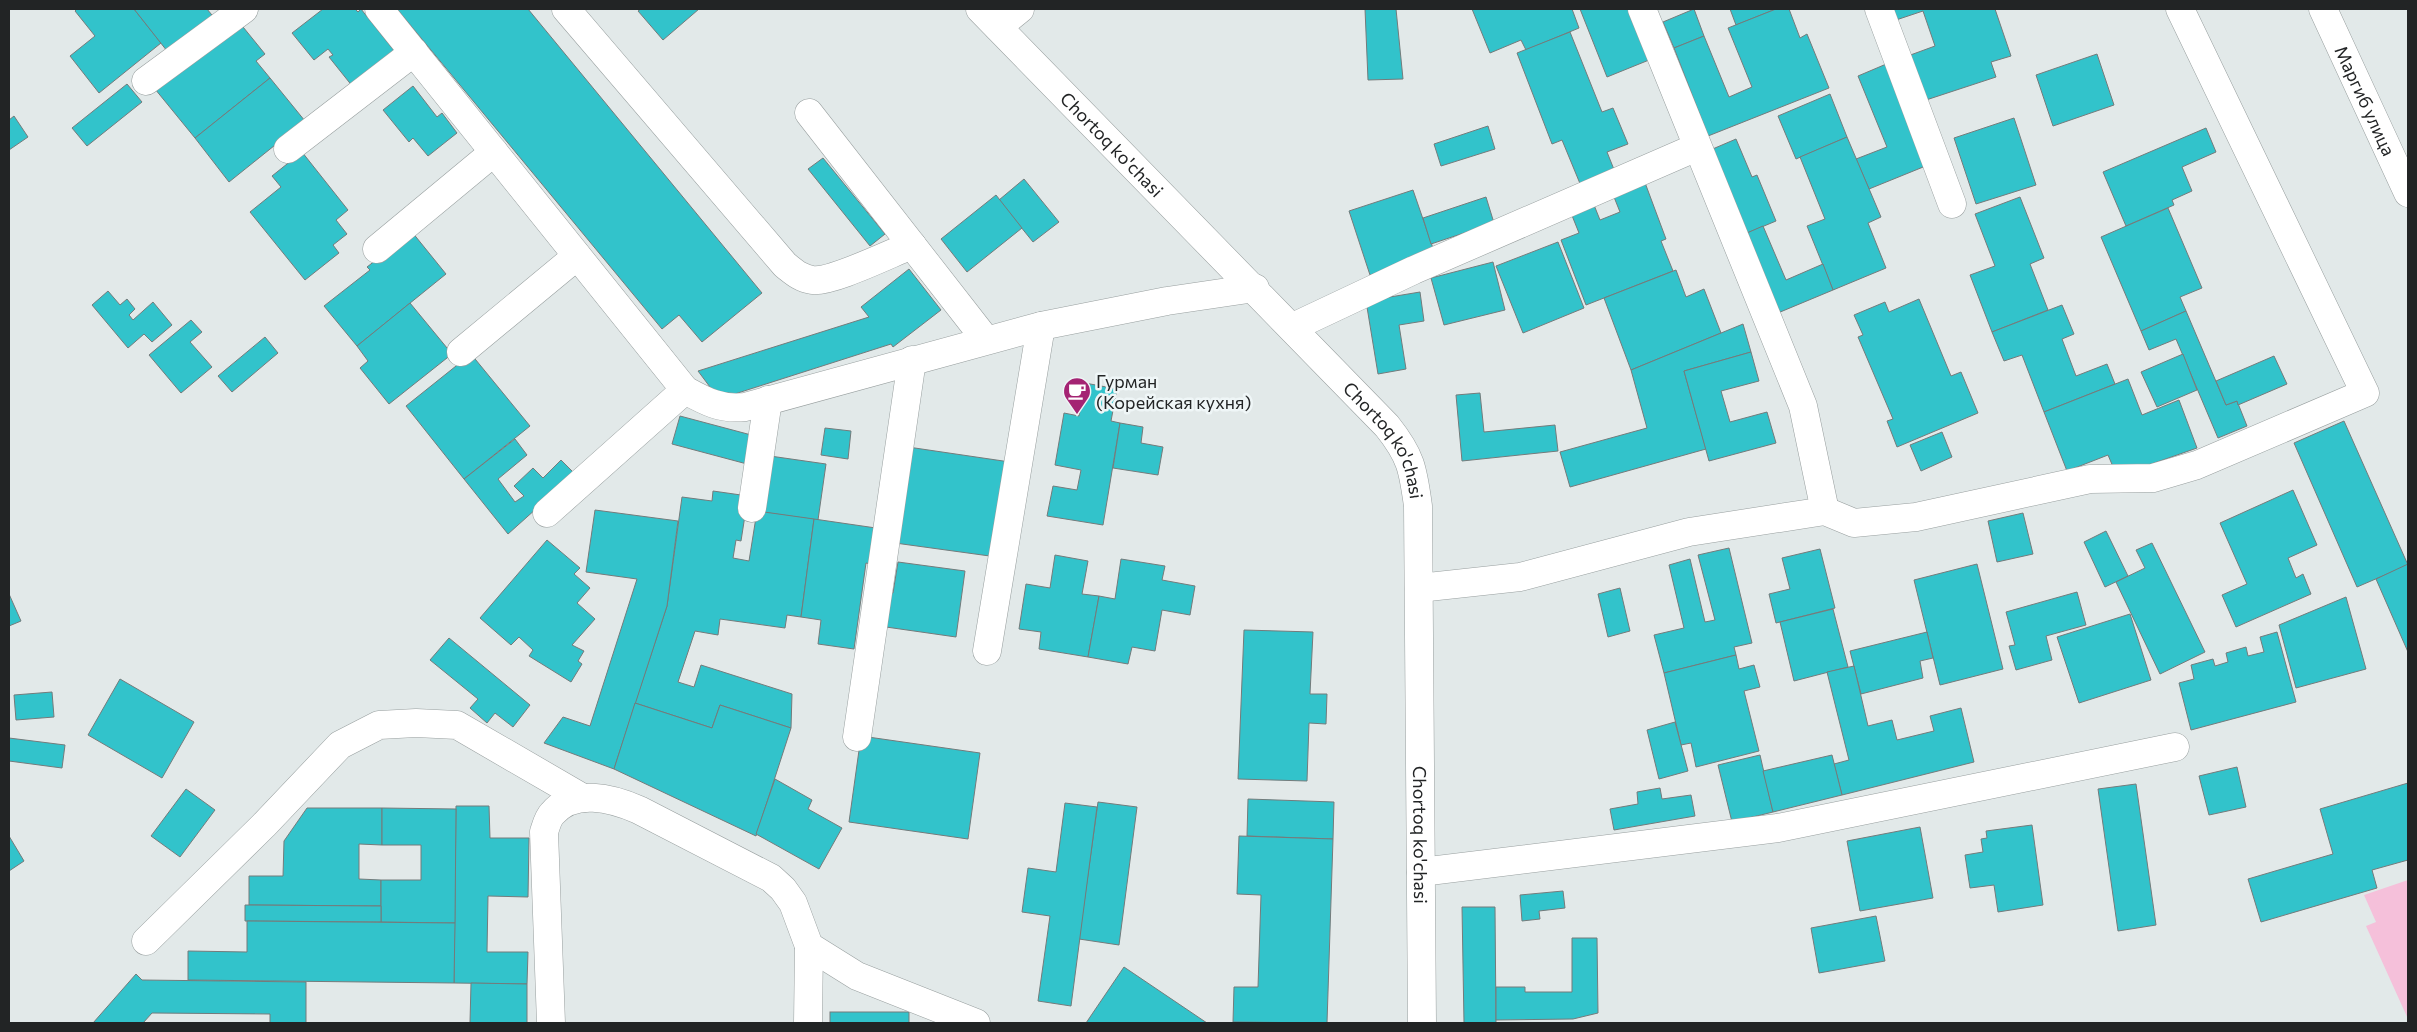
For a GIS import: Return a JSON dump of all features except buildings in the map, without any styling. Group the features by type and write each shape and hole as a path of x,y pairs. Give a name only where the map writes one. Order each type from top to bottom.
{"street":[{"path":"146,81 244,9"},
{"path":"379,9 685,390 719,407 732,409 768,400 1041,326 1167,301 1255,288"},
{"path":"566,9 778,258 799,277 814,280 833,276 912,245"},
{"path":"989,18 1020,9"},
{"path":"1642,9 1804,406 1825,511"},
{"path":"1879,9 1952,204"},
{"path":"1419,588 1520,577 1689,532 1825,511 1854,523 1916,517 2090,478 2153,478 2197,465 2365,393 2180,9"},
{"name":"Маргиб улица","path":"2323,9 2408,192"},
{"name":"Chortoq ko'chasi","path":"989,18 1294,327 1387,426 1403,446 1413,468 1418,506 1422,1023"},
{"path":"288,149 414,52"},
{"path":"809,113 986,340"},
{"path":"1294,327 1414,270 1697,147"},
{"path":"377,249 494,152"},
{"path":"461,352 577,256"},
{"path":"987,650 1041,326"},
{"path":"857,737 912,360"},
{"path":"547,514 685,390"},
{"path":"752,508 768,400"},
{"path":"146,941 264,825 340,745 378,725 416,723 457,726 583,798"},
{"path":"1421,872 1778,828 2174,747"},
{"path":"551,1023 544,832 550,815 564,803 583,798 601,798 621,802 771,878 783,889 793,903 810,946 808,1023"},
{"path":"810,946 858,976 976,1023"}],"shaded area":[{"path":"2408,880 2408,1019 2366,926 2376,922 2364,895"}],"place":[{"name":"Гурман (Корейская кухня)","path":"1077,415"}]}
